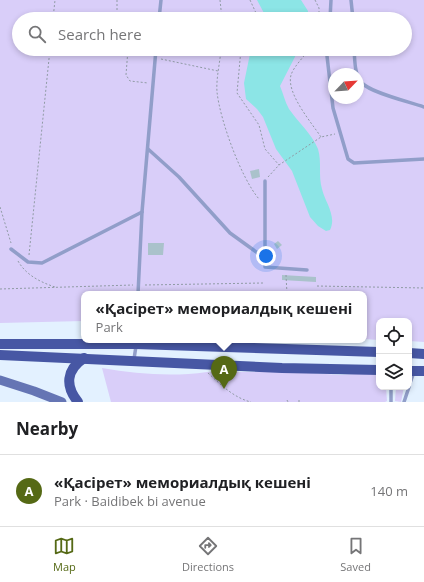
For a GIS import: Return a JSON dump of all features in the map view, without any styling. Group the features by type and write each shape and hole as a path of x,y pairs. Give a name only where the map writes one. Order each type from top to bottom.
{"main road":[{"path":"0,344 81,343"},
{"path":"184,343 376,352"},
{"path":"412,353 424,354"},
{"path":"0,355 282,368 376,370"},
{"path":"78,402 70,388 69,378 72,368 84,358"},
{"path":"2,380 62,402"}],"lane":[{"path":"160,12 161,0"},
{"path":"330,12 331,0"},
{"path":"351,0 352,12"},
{"path":"327,56 334,108 348,159 354,163 424,159"},
{"path":"355,56 356,68 362,82 372,89 424,107"},
{"path":"138,291 142,212 155,57"},
{"path":"148,149 179,177 230,233 266,259"},
{"path":"265,181 265,267 307,270"},
{"path":"12,249 28,262 42,263 142,212"},
{"path":"134,362 136,343"},
{"path":"391,390 391,402"},
{"path":"404,402 408,390"}],"path":[{"path":"54,12 55,0"},
{"path":"117,0 117,12"},
{"path":"220,0 221,12"},
{"path":"250,0 256,12"},
{"path":"315,0 318,12"},
{"path":"28,262 49,56"},
{"path":"127,56 126,75 130,81 152,83"},
{"path":"220,56 217,90 221,116 241,170 254,194 266,207"},
{"path":"240,56 237,94 259,124 265,149 279,164"},
{"path":"304,56 291,75 290,85 297,101 320,138"},
{"path":"155,57 219,71"},
{"path":"265,181 279,164 320,138 340,133"},
{"path":"0,207 10,237 12,249 19,263 29,274 41,282 57,287"},
{"path":"286,268 286,291"},
{"path":"0,289 139,285 263,284"},
{"path":"317,286 424,288"},
{"path":"207,372 224,388 246,401 251,402"}],"shaded area":[{"path":"0,0 424,0 424,342 412,341 412,318 376,318 376,340 367,339 367,291 81,291 81,321 0,323"},
{"path":"257,0 301,0 308,11 308,12 263,12"},
{"path":"250,56 295,56 280,86 289,109 309,133 318,149 320,159 320,179 323,194 330,209 332,220 330,230 326,231 318,226 310,217 292,171 276,149 263,117 246,99 244,83"},
{"path":"102,368 128,372 168,375 207,372 298,372 340,375 369,373 376,375 376,390 386,390 387,401 385,402 111,402"},
{"path":"396,390 403,390 401,402 395,401"}],"building":[{"path":"259,169 260,177 252,179 250,171"},
{"path":"278,241 282,245 277,249 274,244"},
{"path":"148,243 164,243 163,255 148,255"},
{"path":"282,275 316,277 316,282 282,280"}],"place":[{"name":"«Қасірет» мемориалдық кешені","path":"224,389"}]}
